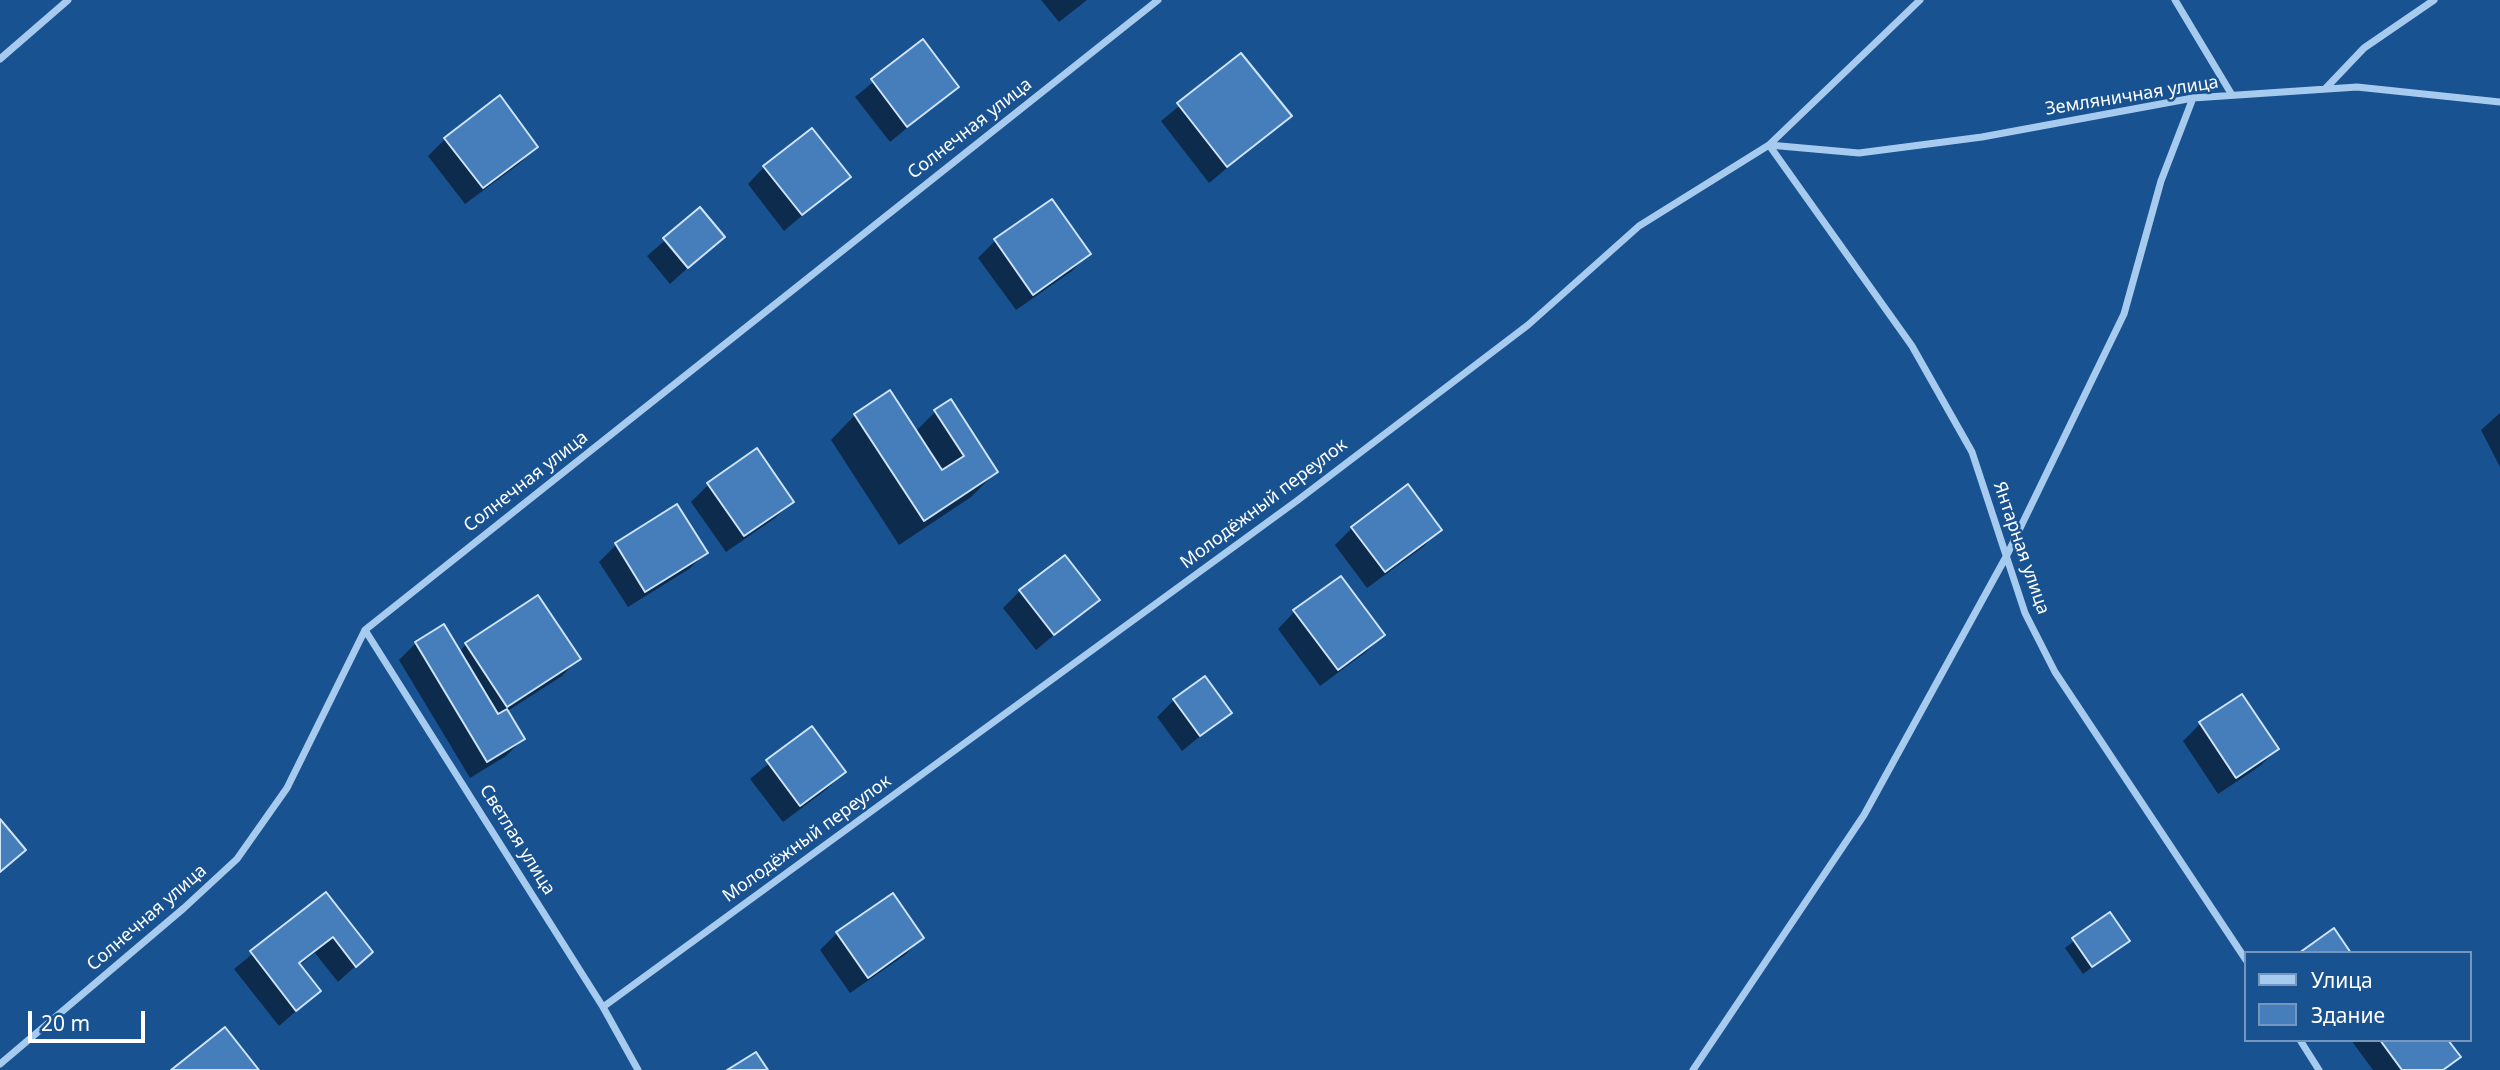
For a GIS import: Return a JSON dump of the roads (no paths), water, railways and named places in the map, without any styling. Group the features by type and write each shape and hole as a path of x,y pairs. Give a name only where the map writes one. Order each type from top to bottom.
{"street":[{"path":"0,59 68,0"},
{"name":"Солнечная улица","path":"0,1064 184,908 237,859 286,788 365,630 1158,0"},
{"name":"Молодёжный переулок","path":"603,1007 1298,500 1528,325 1639,226 1769,145 1920,0"},
{"path":"2175,0 2232,95"},
{"path":"2325,90 2364,48 2434,0"},
{"name":"Земляничная улица","path":"1769,145 1859,153 1982,137 2193,98 2357,87 2500,102"},
{"path":"1693,1070 1864,815 2007,555 2124,314 2161,181 2193,98"},
{"name":"Янтарная улица","path":"1769,145 1918,358 1972,452 2025,613 2055,672 2244,957"},
{"name":"Светлая улица","path":"365,630 603,1007 638,1070"},
{"path":"2301,1042 2319,1070"}]}
